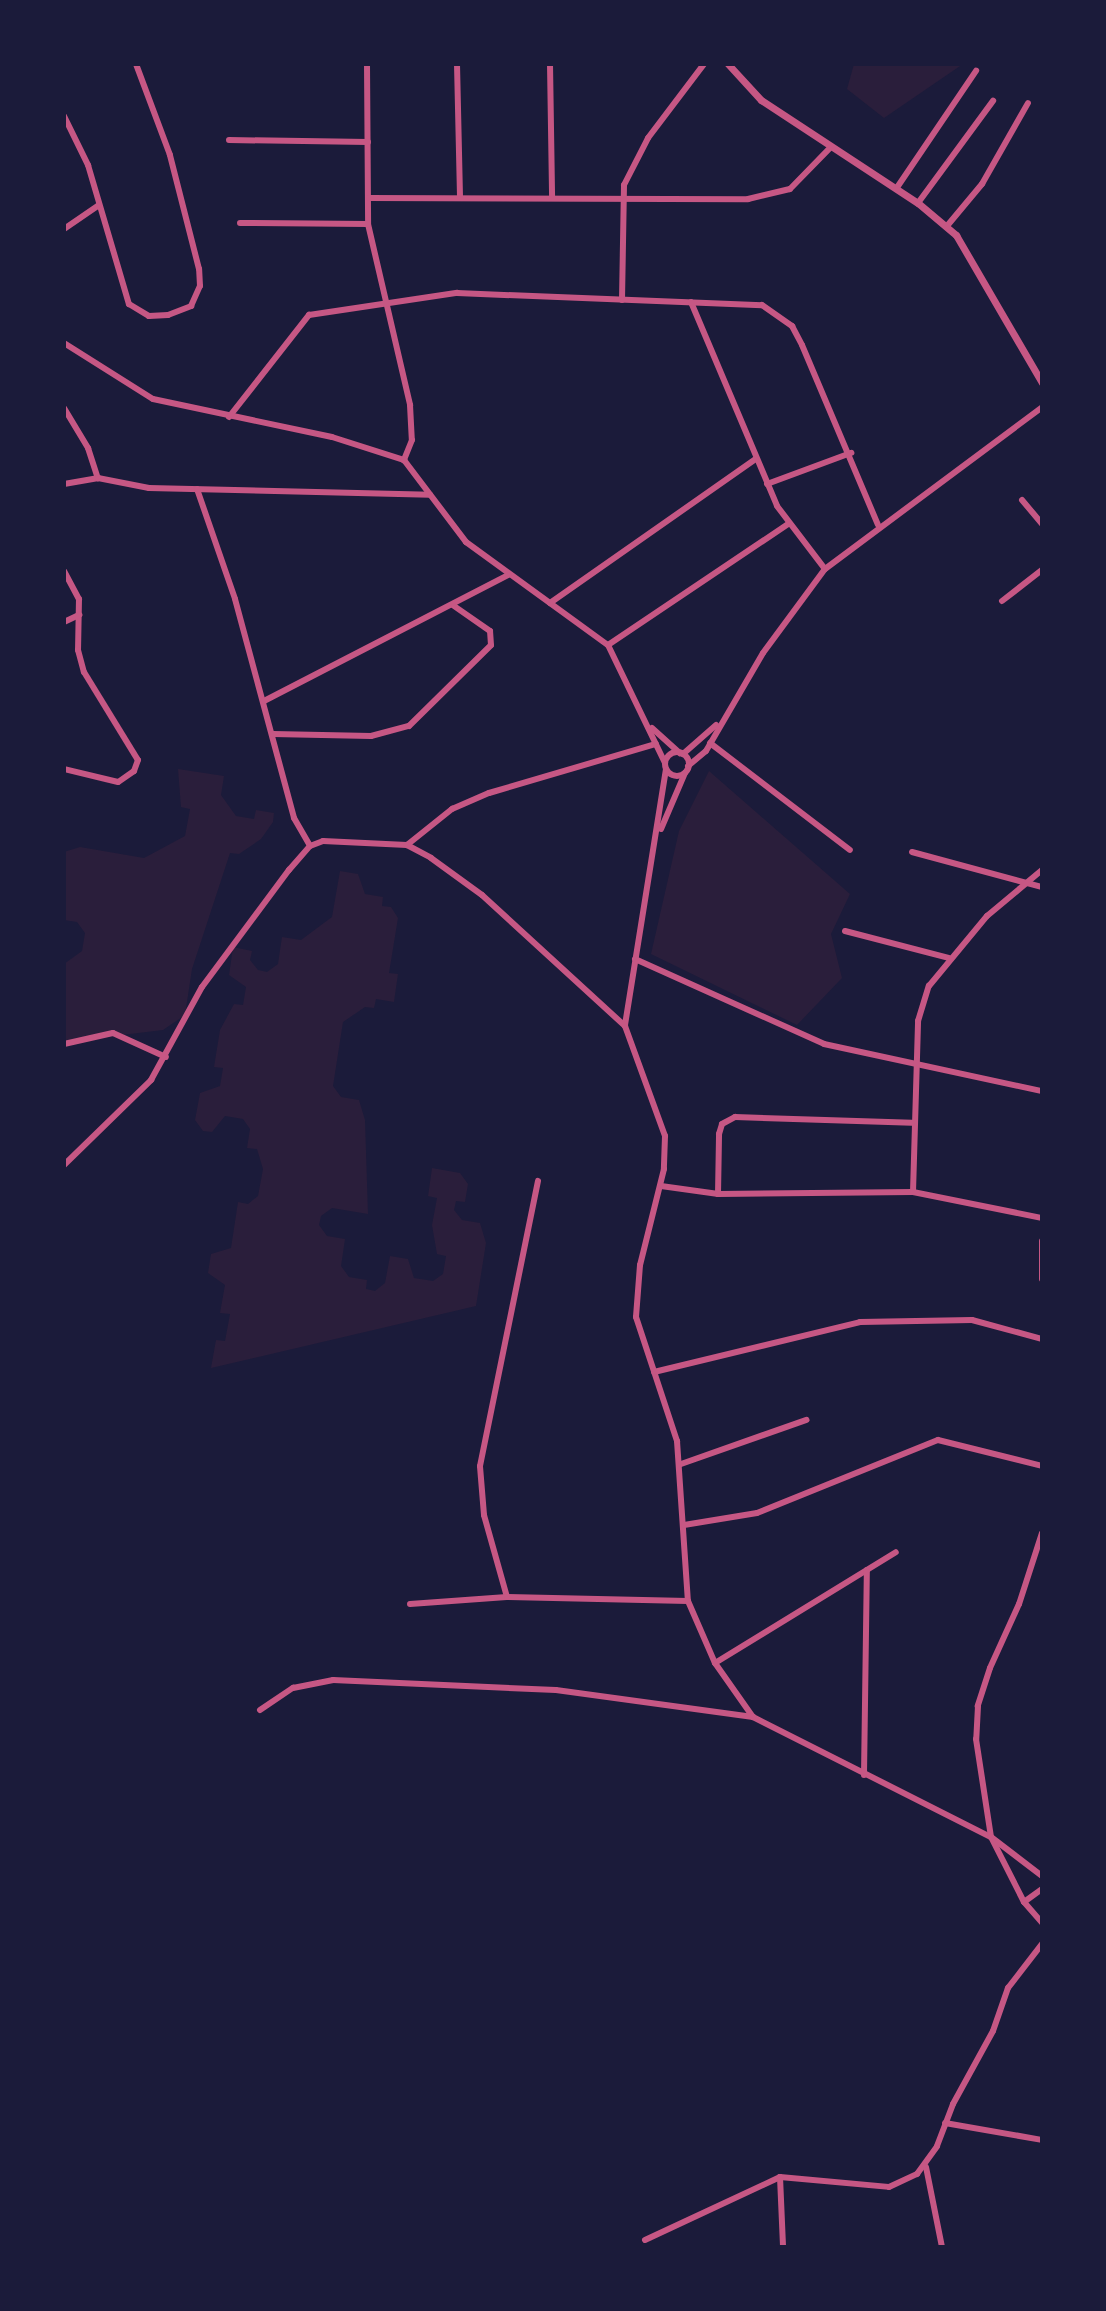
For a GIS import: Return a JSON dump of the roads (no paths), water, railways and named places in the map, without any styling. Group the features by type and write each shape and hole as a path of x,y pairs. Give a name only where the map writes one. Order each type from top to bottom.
{"street":[{"path":"64,116 88,165 129,304 149,316 168,315 191,306 200,286 199,269 170,155 136,64"},
{"path":"367,64 368,224 413,425 404,460"},
{"path":"457,64 460,198"},
{"path":"550,64 552,197"},
{"path":"622,300 621,199 648,138 704,64"},
{"path":"728,64 761,100 918,203 947,226 968,253 1042,383"},
{"path":"896,189 976,71"},
{"path":"918,203 993,101"},
{"path":"947,226 982,184 1028,103"},
{"path":"229,140 368,142"},
{"path":"369,198 772,196 800,182 830,148"},
{"path":"64,229 99,205"},
{"path":"240,223 368,224"},
{"path":"229,417 304,318 386,301 457,293 741,302 778,313 802,345 851,453 878,525"},
{"path":"691,302 767,484 788,524 825,569"},
{"path":"64,343 138,392 229,417 332,437 404,460 466,542 608,645 652,728 666,766 677,776 710,743 716,725"},
{"path":"625,1026 659,832 666,766 672,753 681,753 716,725 825,569 878,525 1042,407"},
{"path":"64,408 88,448 98,478"},
{"path":"767,484 851,453"},
{"path":"550,603 756,459"},
{"path":"64,484 98,478 149,488 430,495"},
{"path":"197,489 264,701 294,818 310,846"},
{"path":"1022,500 1042,524"},
{"path":"608,645 788,524"},
{"path":"1002,601 1042,570"},
{"path":"64,571 75,584 84,672 138,760 134,771 118,782 64,769"},
{"path":"264,701 454,606 508,575"},
{"path":"273,734 371,736 409,726 491,645 490,631 454,606"},
{"path":"64,622 79,615"},
{"path":"652,728 681,753 686,769 659,832"},
{"path":"710,743 850,850"},
{"path":"407,845 452,809 489,793 656,744"},
{"path":"64,1165 151,1080 202,987 310,846 333,840 407,845 482,895 625,1026 665,1136 661,1186 637,1298 638,1326 681,1464 688,1601 715,1663 753,1717"},
{"path":"912,852 1042,887"},
{"path":"913,1192 914,1067 918,1021 929,986 949,958 1042,870"},
{"path":"845,931 949,958"},
{"path":"635,959 824,1044 914,1067 1042,1091"},
{"path":"64,1044 118,1034 166,1057"},
{"path":"718,1194 719,1134 722,1124 735,1117 912,1123"},
{"path":"507,1597 484,1515 480,1466 538,1181"},
{"path":"661,1186 718,1194 913,1192 1042,1218"},
{"path":"1042,1241 1042,1279"},
{"path":"654,1372 860,1322 972,1320 1042,1339"},
{"path":"681,1464 806,1420"},
{"path":"684,1525 757,1513 923,1442 950,1439 1042,1466"},
{"path":"1042,1533 978,1706 980,1785 991,1837 1024,1902 1042,1923"},
{"path":"715,1663 896,1552"},
{"path":"864,1775 867,1570"},
{"path":"410,1604 507,1597 688,1601"},
{"path":"260,1710 293,1688 333,1680 556,1690 753,1717 991,1837 1042,1876"},
{"path":"1024,1902 1042,1889"},
{"path":"942,2247 926,2167 945,2123 993,2031 1008,1988 1042,1944"},
{"path":"945,2123 1042,2140"},
{"path":"645,2240 780,2177 889,2187 926,2167"},
{"path":"780,2177 783,2247"}]}
